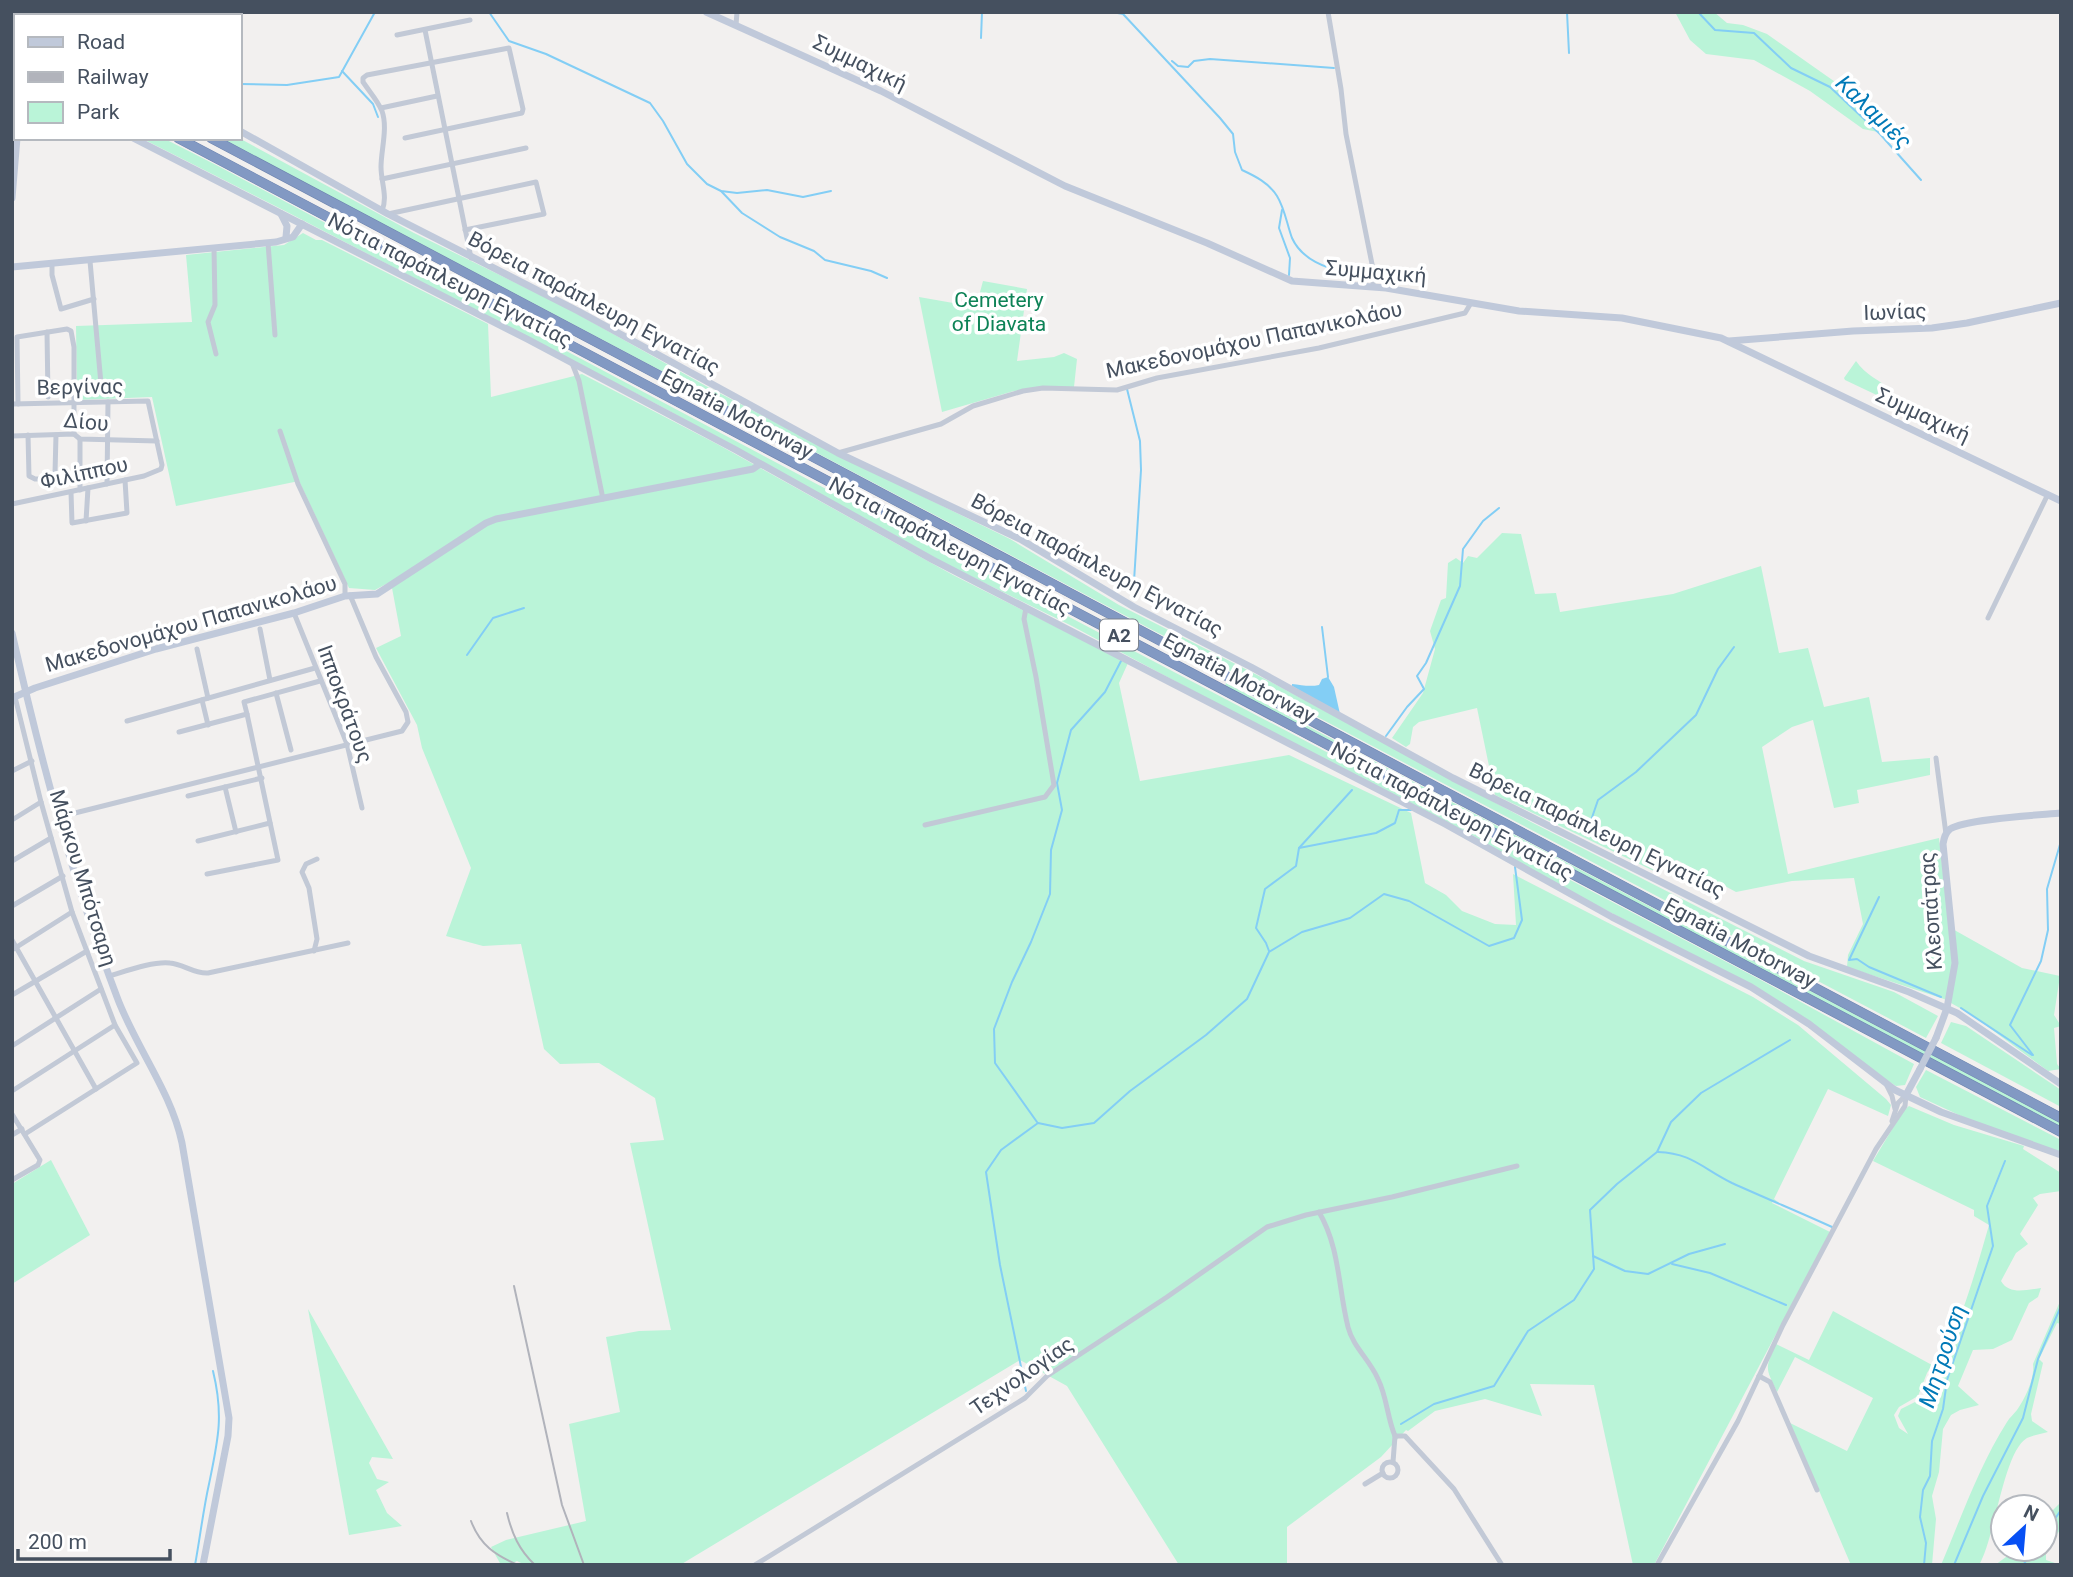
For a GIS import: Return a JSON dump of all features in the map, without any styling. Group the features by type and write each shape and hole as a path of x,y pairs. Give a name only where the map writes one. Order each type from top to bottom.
{"highway":[{"name":"Egnatia Motorway","path":"182,140 2061,1132"},
{"name":"Egnatia Motorway","path":"215,140 2061,1118"}],"street":[{"name":"Συμμαχική","path":"706,12 881,92 1034,172 1207,243 1281,277 1304,283 1373,286 1519,311 1622,318 1729,341 2061,500"},
{"path":"736,25 737,12"},
{"path":"1328,12 1342,89 1346,134 1371,253 1373,286"},
{"path":"397,35 470,20"},
{"path":"425,30 471,258"},
{"path":"404,138 522,113 511,50 507,47 365,76 363,82 381,108 385,213 536,182 544,214 465,230"},
{"path":"381,108 437,96"},
{"path":"12,124 14,101"},
{"name":"Βόρεια παράπλευρη Εγνατίας","path":"242,132 385,213 597,321 838,453 1020,539 1134,607 1251,667 1413,757 1809,956 1947,1008 1980,1027 2061,1083"},
{"path":"12,198 17,140"},
{"path":"137,140 281,213 287,223 285,239"},
{"path":"382,179 526,148"},
{"name":"Νότια παράπλευρη Εγνατίας","path":"281,213 572,363 933,560 1465,834 1601,911 1751,987 1809,1024 1885,1083 1922,1104 2061,1155"},
{"path":"12,265 90,261 268,243 295,234 302,224"},
{"path":"268,243 275,335"},
{"path":"214,248 215,305 208,323 216,354"},
{"path":"90,261 101,384"},
{"path":"52,264 52,275 61,309 94,299"},
{"path":"12,265 33,265"},
{"path":"12,275 22,267"},
{"name":"Μακεδονομάχου Παπανικολάου","path":"838,453 941,424 973,406 1023,391 1043,388 1117,390 1157,378 1341,343 1465,313 1471,303"},
{"name":"Ιωνίας","path":"1729,341 1931,328 2061,303"},
{"path":"15,404 17,337 67,329 73,335 74,434"},
{"path":"47,332 48,397"},
{"path":"1742,349 1745,339"},
{"path":"572,363 579,382 603,499"},
{"name":"Βεργίνας","path":"15,404 148,401 157,442"},
{"path":"107,484 108,402"},
{"path":"59,817 258,765 395,734 402,731 408,722 406,712 376,657 298,484 280,431"},
{"name":"Δίου","path":"12,436 74,434 80,439 157,442"},
{"path":"28,435 27,471 29,476 36,480 50,479 55,473 55,435"},
{"path":"80,439 80,490"},
{"name":"Φιλίππου","path":"12,504 125,480 161,469 157,442"},
{"name":"Μακεδονομάχου Παπανικολάου","path":"18,695 156,649 348,596 377,594 486,523 508,516 753,469 760,464"},
{"path":"71,492 72,523 127,513 125,480"},
{"path":"86,521 88,488"},
{"path":"1988,618 2048,494"},
{"path":"925,825 1045,797 1053,790 1036,677 1024,619 1026,608"},
{"name":"Ιπποκράτους","path":"294,612 347,744 362,808"},
{"path":"260,629 270,680"},
{"path":"12,633 18,695 59,817 83,905 124,1015 168,1102 179,1131 228,1405 228,1436 204,1565"},
{"path":"197,649 208,724"},
{"path":"127,721 315,668"},
{"path":"244,702 320,681"},
{"path":"207,874 278,860 241,689"},
{"path":"276,693 291,750"},
{"name":"Μάρκου Μπότσαρη","path":"18,695 41,802 72,912 116,1025 136,1063 96,1089"},
{"path":"179,733 247,714"},
{"path":"1936,758 1946,834"},
{"path":"12,771 32,761"},
{"path":"188,796 262,779"},
{"path":"225,787 236,832"},
{"path":"12,820 41,802"},
{"name":"Κλεοπάτρας","path":"1906,1095 1936,1038 1947,1008 1955,957 1943,844 1946,834 1952,828 1971,824 2061,813"},
{"path":"198,841 270,823"},
{"path":"12,861 51,838"},
{"path":"314,951 317,939 309,888 302,872 306,864 317,859"},
{"path":"12,906 62,876"},
{"path":"14,949 72,912"},
{"path":"12,940 14,949 36,981 96,1089 23,1132 12,1135"},
{"path":"109,976 133,968 169,963 202,974 348,943"},
{"path":"12,995 87,951"},
{"path":"12,1046 101,989"},
{"path":"12,1091 116,1025"},
{"path":"1885,1083 1895,1110"},
{"path":"1657,1565 1738,1420 1811,1270 1891,1124 1903,1109 1906,1095"},
{"path":"1891,1124 1895,1110 1906,1095"},
{"path":"1903,1109 1912,1104 1922,1104"},
{"path":"12,1114 40,1160 34,1168 12,1180"},
{"path":"1383,1474 1388,1477 1396,1475 1397,1468 1392,1462 1395,1436 1377,1374 1348,1328 1336,1253 1328,1228 1319,1212 1517,1166"},
{"name":"Τεχνολογίας","path":"755,1565 1025,1398 1047,1376 1267,1227 1319,1212"},
{"path":"1759,1376 1770,1382 1816,1490"},
{"path":"1395,1436 1405,1436 1454,1489 1502,1565"},
{"path":"1383,1474 1383,1465 1392,1462"},
{"path":"1365,1484 1383,1474"}],"green space":[{"path":"1675,12 1714,12 1727,23 1743,25 1767,34 1848,91 1883,133 1863,129 1810,91 1754,60 1706,54 1690,40"},
{"path":"145,140 167,140 218,166 1757,978 1914,1064 1905,1085 1896,1086 1861,1064 1738,978 1561,887 1472,835 1354,777 1072,626 946,564 664,408"},
{"path":"224,140 242,140 414,233 565,307 706,386 842,457 1010,539 1119,605 1271,682 1531,822 1804,961 1894,992 1938,1016 1926,1038"},
{"path":"303,233 322,240 488,324 491,397 582,374 717,444 953,575 1128,663 1119,683 1140,781 1289,755 1411,813 1425,883 1446,895 1462,911 1495,924 1516,925 1513,874 1753,997 1798,1025 1886,1099 1891,1105 1888,1116 1828,1089 1774,1199 1778,1202 1772,1203 1830,1232 1654,1565 1633,1565 1594,1385 1530,1384 1542,1416 1485,1399 1435,1411 1406,1430 1381,1457 1287,1527 1287,1565 1179,1565 1067,1386 1020,1360 680,1565 525,1565 517,1561 501,1565 491,1547 506,1540 586,1521 569,1424 620,1412 606,1337 639,1331 671,1330 630,1143 664,1140 655,1098 599,1063 560,1064 544,1049 521,944 483,946 446,936 471,868 422,748 417,725 376,648 401,636 392,588 388,583 375,590 349,588 299,481 176,506 152,397 77,400 76,326 192,322 186,255 284,245"},
{"name":"Cemetery of Diavata","path":"983,281 1027,289 1017,361 1054,357 1064,353 1077,359 1074,387 1014,391 942,412 919,297 976,307"},
{"path":"1856,361 1892,391 1885,399 1845,380"},
{"path":"1502,533 1521,534 1535,594 1556,593 1560,612 1673,594 1761,566 1779,653 1808,648 1824,707 1869,697 1882,762 1930,758 1930,775 1857,790 1859,803 1834,808 1813,720 1792,727 1762,747 1788,874 1939,838 1949,927 2022,968 2060,976 2054,1015 2061,1026 2054,1028 2057,1064 2061,1069 2048,1071 1972,1015 1944,999 1847,967 1848,955 1863,924 1854,878 1792,881 1736,892 1677,860 1656,872 1495,795 1477,708 1419,722 1413,727 1410,744 1406,747 1392,738 1423,693 1435,649 1430,631 1441,600 1446,598 1448,563 1456,558 1463,563 1468,556 1477,558"},
{"path":"1226,683 2061,1123 2061,1127 1225,686"},
{"path":"1951,1022 1966,1026 2061,1090 2061,1107 1941,1043"},
{"path":"1926,1070 2061,1140 2061,1153 1974,1122 1920,1097 1916,1087"},
{"path":"1909,1106 1954,1125 2024,1146 2023,1149 2061,1173 2061,1191 2040,1194 2033,1198 2038,1205 2020,1234 2028,1244 2016,1253 2001,1281 2013,1290 2041,1288 2038,1297 2029,1303 2012,1340 1993,1349 1973,1350 1958,1386 1979,1405 1951,1415 1943,1429 1939,1472 1932,1496 1936,1519 1932,1565 1851,1565 1790,1423 1847,1451 1873,1398 1795,1357 1777,1392 1768,1364 1776,1344 1809,1360 1833,1311 1932,1365 1918,1396 1899,1407 1894,1415 1899,1428 1908,1434 1898,1416 1901,1409 1925,1397 1957,1327 1989,1225 1974,1216 1974,1210 1873,1161 1903,1111"},
{"path":"51,1160 90,1235 12,1284 12,1184"},
{"path":"2061,1299 2061,1324 2057,1323 2039,1359 2043,1363 2031,1414 2032,1421 2048,1432 2027,1438 2019,1446 2001,1493 1989,1493 1989,1539 1979,1565 1941,1565 1988,1456 2026,1394 2031,1382 2033,1364"},
{"path":"308,1309 393,1459 372,1457 369,1463 377,1479 389,1482 376,1490 387,1513 402,1526 349,1535"},
{"path":"2061,1502 2059,1531 2059,1504"},
{"path":"2055,1563 2061,1565 1995,1565"}],"water":[{"path":"1328,677 1334,687 1340,714 1292,686 1319,685 1322,679"}],"waterway":[{"path":"242,84 287,85 339,77 375,12"},
{"path":"489,12 509,41 546,54 650,103 687,164 707,184 721,191 737,193 767,190 803,197 831,191"},
{"path":"981,38 982,12"},
{"path":"1112,12 1123,14 1233,134 1235,152 1242,170 1274,191 1296,246 1323,266 1347,273"},
{"path":"1567,12 1569,53"},
{"name":"Καλαμιές","path":"1698,12 1715,30 1754,33 1791,68 1830,87 1880,134 1921,180"},
{"path":"1172,61 1178,66 1188,67 1194,61 1210,59 1334,68"},
{"path":"342,71 373,104 378,117"},
{"path":"721,191 742,213 780,237 814,251 825,260 871,271 887,278"},
{"path":"1282,210 1279,228 1290,258 1289,275"},
{"path":"1127,389 1140,441 1141,470 1133,597"},
{"path":"1386,736 1424,689 1417,676 1426,663 1460,586 1463,549 1483,521 1499,508"},
{"path":"467,655 493,618 524,608"},
{"path":"1322,627 1328,677"},
{"path":"1586,835 1598,800 1636,772 1696,715 1718,669 1734,647"},
{"path":"1037,1122 995,1063 994,1029 1050,894 1051,850 1062,810 1057,783 1071,730 1105,692 1121,661"},
{"path":"1269,951 1256,928 1265,889 1296,866 1299,848 1352,790"},
{"path":"1299,848 1376,833 1395,823 1399,810 1411,810"},
{"name":"Μητρούση","path":"2033,1055 2010,1025 2041,961 2048,930 2047,889 2061,841"},
{"path":"1026,1391 1000,1265 986,1172 1001,1150 1038,1123 1062,1128 1094,1123 1130,1091 1206,1035 1247,999 1269,952 1302,932 1350,918 1384,894 1409,901 1489,946 1514,938 1522,920 1515,867"},
{"path":"1879,897 1849,960 1857,959 1869,967 1941,997"},
{"path":"1961,1008 2032,1055"},
{"path":"1401,1424 1434,1404 1494,1386 1528,1331 1574,1300 1594,1269 1590,1210 1657,1152 1671,1122 1701,1093 1790,1040"},
{"path":"1658,1152 1680,1155 1732,1183 1832,1227"},
{"name":"Μητρούση","path":"1924,1565 1926,1543 1920,1517 1923,1490 1930,1476 1932,1441 1943,1409 1947,1380 1993,1246 1987,1206 2005,1161"},
{"path":"1593,1256 1625,1271 1648,1274 1689,1254 1725,1244"},
{"path":"1672,1264 1710,1273 1786,1305"},
{"name":"Μητρούση","path":"1954,1565 1983,1496 2023,1418 2038,1359 2061,1306"},
{"path":"195,1565 218,1428 218,1401 213,1371"}],"railway":[{"path":"514,1286 562,1505 584,1565"},
{"path":"507,1513 517,1541 535,1565"},
{"path":"471,1521 479,1537 489,1548 518,1565"}]}
